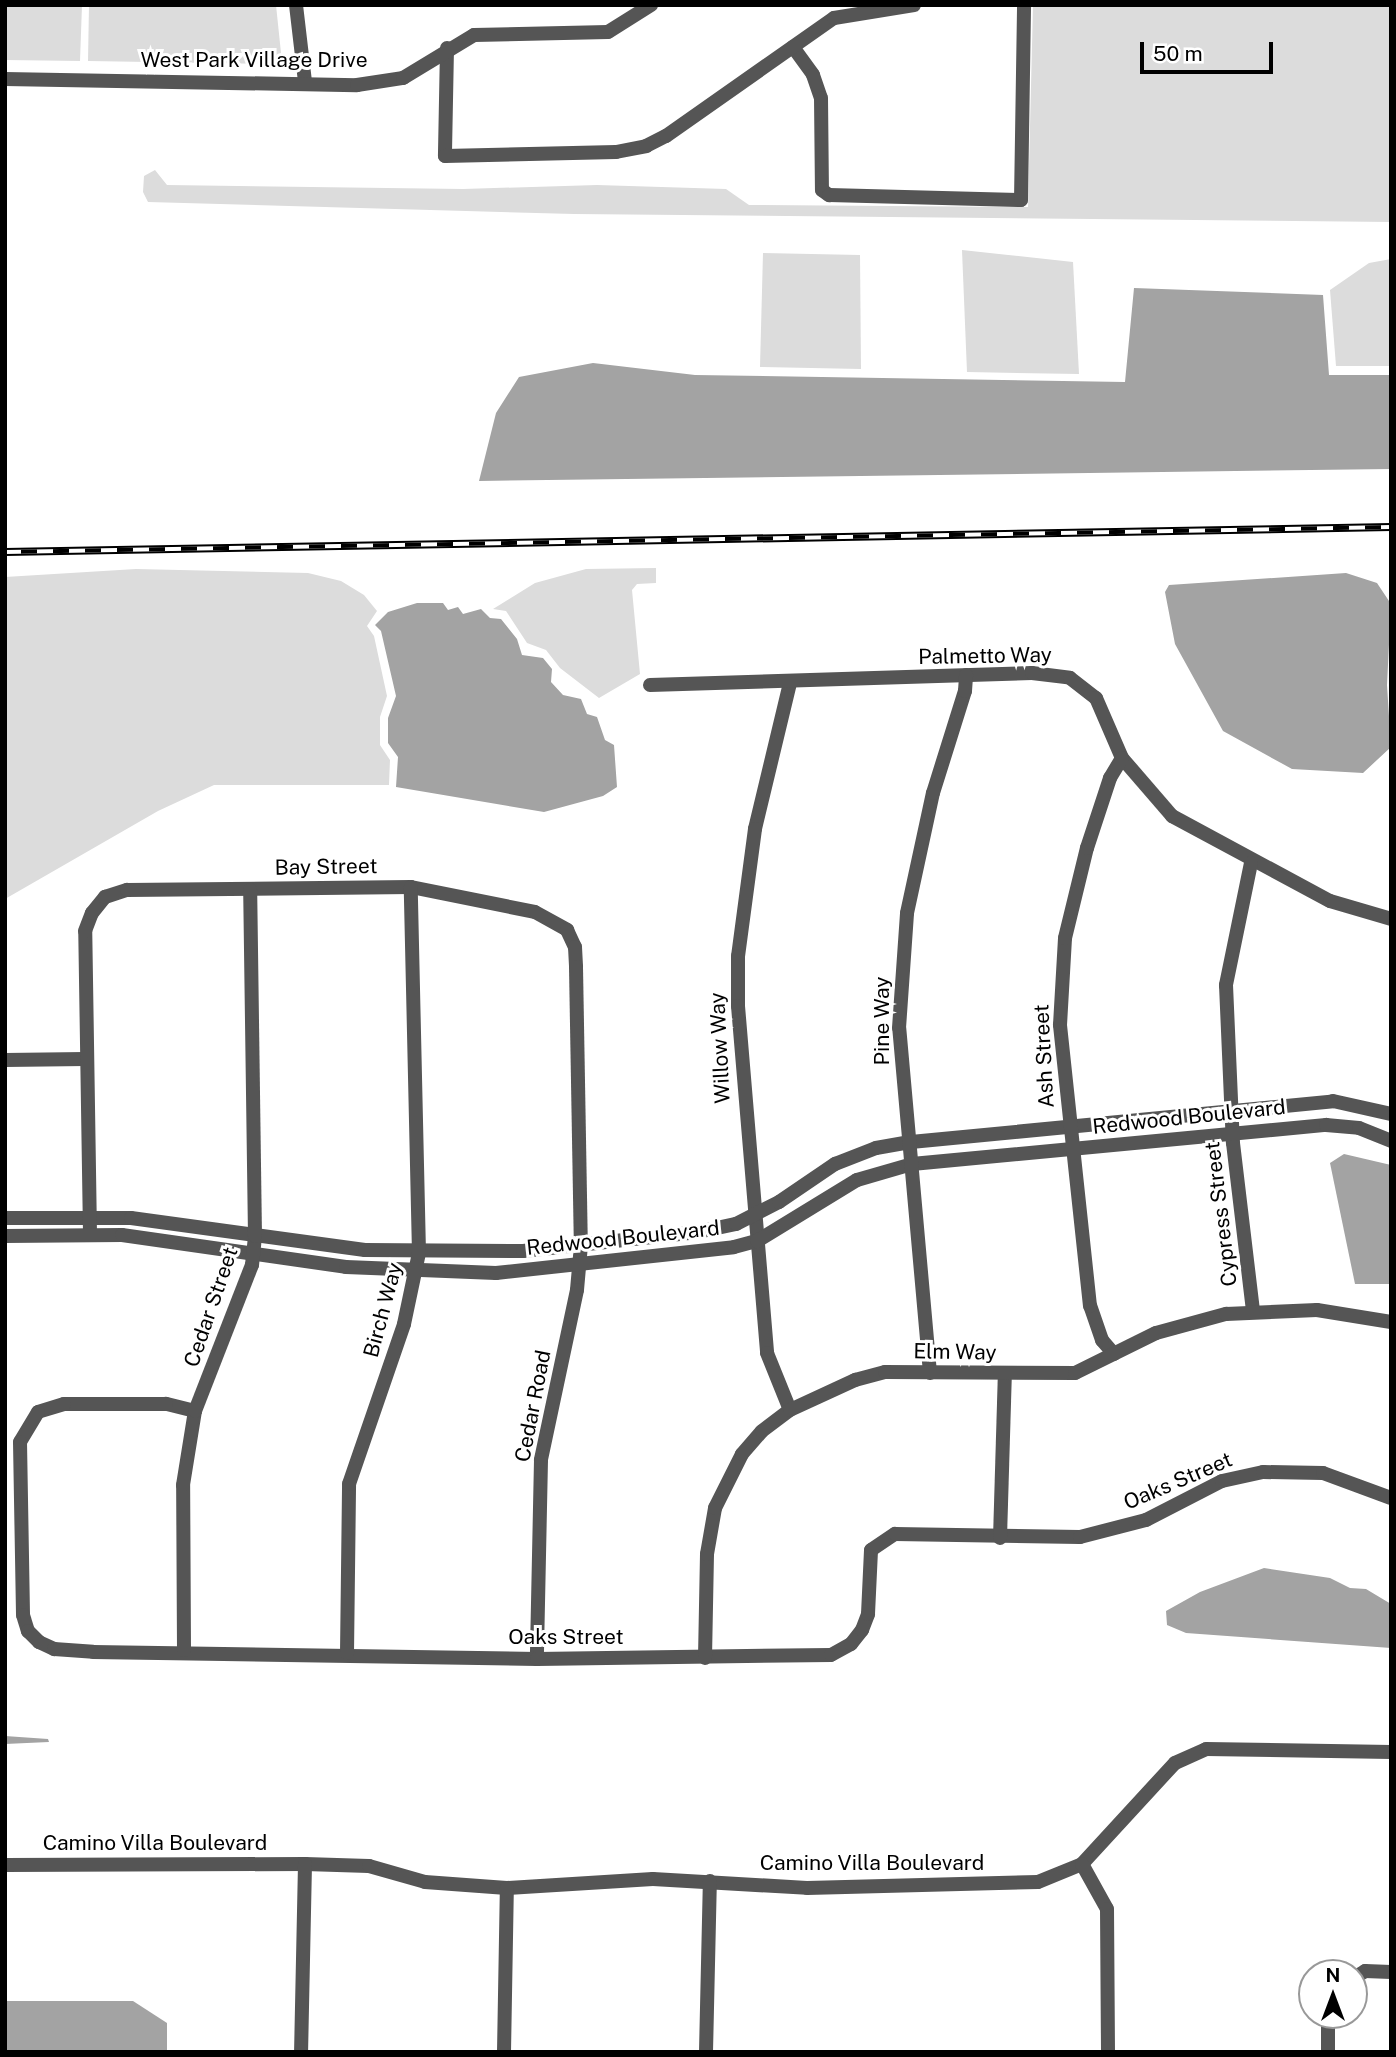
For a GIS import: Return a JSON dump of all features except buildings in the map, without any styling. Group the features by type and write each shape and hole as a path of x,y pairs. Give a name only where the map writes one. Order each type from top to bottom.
{"street":[{"path":"296,5 305,82"},
{"name":"West Park Village Drive","path":"5,79 305,82 356,85 403,78 447,48 474,35 608,32 651,5"},
{"path":"447,48 445,156 631,151 666,136 834,18 914,5"},
{"path":"793,47 813,75 821,98 822,190 828,195 1021,201 1024,5"},
{"name":"Palmetto Way","path":"650,685 790,683 966,674 1048,674 1080,682 1103,708 1122,758 1172,816 1251,863 1330,901 1391,919"},
{"name":"Pine Way","path":"930,1373 899,1028 907,913 933,793 965,691 966,674"},
{"name":"Willow Way","path":"790,683 755,830 738,956 740,1055 767,1353 790,1410"},
{"name":"Ash Street","path":"1114,1354 1097,1331 1090,1306 1071,1149 1060,1026 1065,938 1087,848 1110,778 1122,758"},
{"name":"Cypress Street","path":"1251,863 1226,985 1231,1111 1253,1311"},
{"name":"Bay Street","path":"90,1234 85,1059 85,931 98,905 127,890 411,887 535,912 559,923 572,937 581,1245"},
{"name":"Birch Way","path":"346,1653 349,1483 404,1324 419,1254 411,887"},
{"name":"Cedar Street","path":"184,1650 183,1485 195,1411 253,1255 255,1236 250,890"},
{"path":"5,1060 85,1059"},
{"name":"Redwood Boulevard","path":"5,1218 89,1216 182,1223 255,1236 419,1254 581,1245 698,1233 756,1217 835,1164 876,1148 911,1142 1332,1101 1391,1116"},
{"path":"1388,1140 1391,1116"},
{"name":"Redwood Boulevard","path":"5,1236 90,1234 253,1255 417,1271 496,1273 712,1252 757,1241 857,1180 912,1164 1326,1125 1359,1128 1388,1140"},
{"name":"Cedar Road","path":"537,1660 541,1460 580,1264 581,1245"},
{"name":"Elm Way","path":"705,1658 707,1554 715,1508 742,1454 762,1431 790,1410 855,1380 885,1372 1075,1373 1180,1325 1253,1311 1342,1312 1391,1322"},
{"path":"1000,1538 1004,1374"},
{"name":"Oaks Street","path":"195,1411 166,1404 64,1404 38,1412 20,1443 23,1615 28,1631 39,1642 63,1651 346,1653 537,1660 831,1655 850,1644 866,1622 871,1550 882,1539 907,1534 1000,1538 1104,1532 1146,1520 1222,1481 1263,1472 1323,1474 1391,1498"},
{"path":"5,1529 21,1529"},
{"name":"Camino Villa Boulevard","path":"5,1865 369,1866 425,1882 507,1888 710,1881 807,1888 1015,1885 1060,1876 1082,1864 1175,1763 1206,1749 1391,1752"},
{"path":"301,2052 304,1864"},
{"path":"1082,1864 1107,1909 1108,2052"},
{"path":"706,2052 710,1881"},
{"path":"504,2052 507,1888"},
{"path":"1368,1971 1391,1972"},
{"path":"1328,2029 1328,2052"}],"shaded area":[{"path":"5,5 82,5 80,61 5,60"},
{"path":"89,5 276,5 281,53 271,64 88,61"},
{"path":"1033,5 1391,5 1391,222 574,214 148,202 143,192 144,176 155,170 167,185 463,189 597,185 726,189 749,205 1028,207"},
{"path":"962,250 1073,262 1079,374 967,372"},
{"path":"763,253 860,255 861,369 760,367"},
{"path":"1391,259 1391,366 1336,366 1330,290 1369,263"},
{"path":"1134,288 1323,295 1329,375 1391,375 1391,469 479,481 496,413 519,377 593,363 695,375 1125,382"},
{"path":"656,568 656,583 637,584 632,590 640,674 599,698 560,668 546,650 527,643 506,611 493,609 535,583 586,569"},
{"path":"136,569 308,573 341,581 364,595 377,611 367,626 374,636 387,696 380,717 380,745 390,760 389,785 214,785 158,811 5,899 5,577"},
{"path":"1346,573 1377,583 1391,604 1387,685 1391,747 1363,773 1292,769 1223,731 1175,644 1165,592 1169,585"},
{"path":"417,603 443,603 448,610 458,607 463,614 481,609 490,618 501,619 517,639 522,655 543,658 552,669 551,682 563,695 581,699 587,714 597,717 605,740 614,745 617,787 603,796 544,812 396,787 398,757 388,743 388,718 396,696 381,631 375,625 388,612"},
{"path":"1344,1154 1391,1165 1391,1284 1355,1284 1330,1163"},
{"path":"1264,1568 1330,1578 1350,1588 1366,1589 1391,1604 1391,1648 1186,1633 1167,1625 1166,1611 1200,1592"},
{"path":"5,1736 48,1739 49,1742 5,1744"},
{"path":"5,2001 133,2001 167,2023 167,2052 5,2052"}],"railway":[{"path":"5,552 1391,527"}]}
